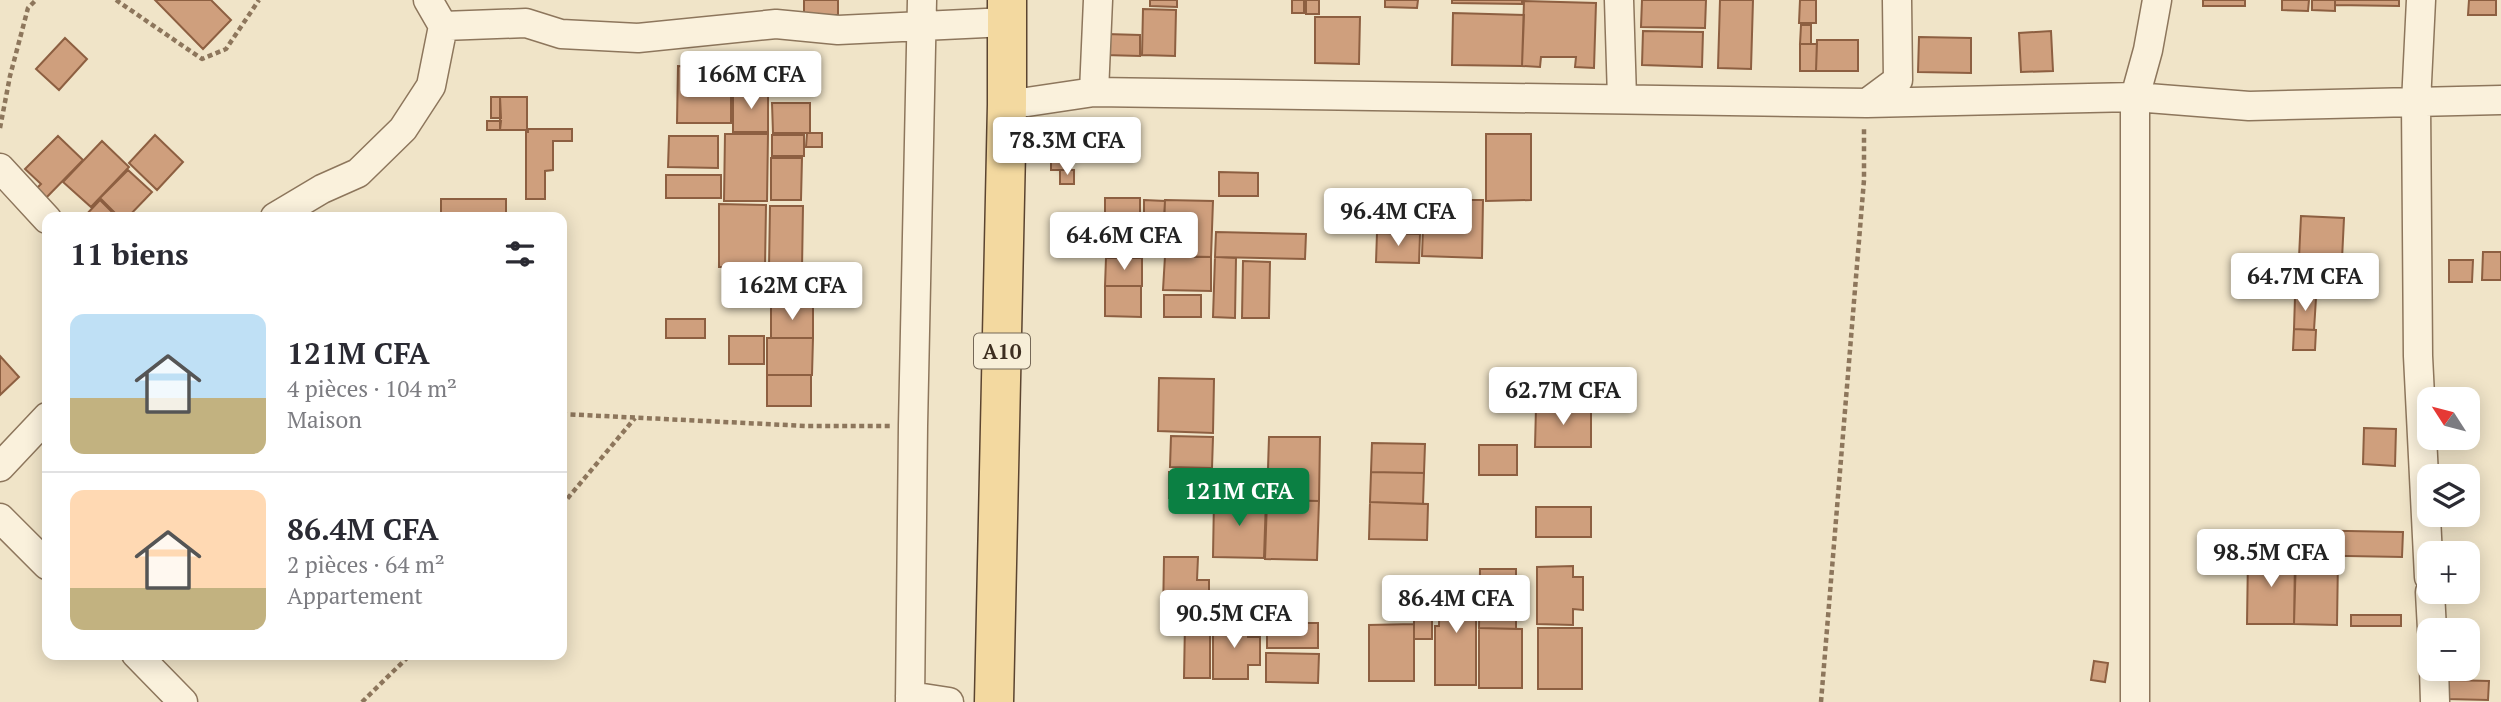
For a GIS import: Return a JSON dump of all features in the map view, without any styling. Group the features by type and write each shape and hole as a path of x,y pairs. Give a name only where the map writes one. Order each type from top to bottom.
{"main road":[{"name":"A10","path":"994,702 1007,11"}],"street":[{"path":"283,212 322,189 358,173 403,129 431,86 443,26 428,0"},
{"path":"1094,92 1098,0"},
{"path":"1619,0 1622,98"},
{"path":"1867,103 1898,80 1897,0"},
{"path":"2135,702 2135,97 2148,50 2157,0"},
{"path":"2421,0 2416,103 2418,356 2427,541"},
{"path":"443,26 526,23 561,34 638,38 776,24 838,30 922,13 1007,11"},
{"path":"922,13 910,699 949,702"},
{"path":"1007,105 1094,92 1867,103 2135,97 2249,106 2501,100"},
{"path":"0,168 42,214"},
{"path":"0,467 42,422"},
{"path":"0,518 42,560"},
{"path":"141,660 183,702"},
{"path":"2434,681 2435,702"}],"path":[{"path":"0,128 28,8 36,0"},
{"path":"116,0 202,59 226,49 259,0"},
{"path":"1821,702 1864,180 1863,134 1867,103"},
{"path":"567,414 807,426 913,426"},
{"path":"567,499 635,418"},
{"path":"362,702 405,660"}],"building":[{"path":"155,0 211,0 231,20 203,49"},
{"path":"804,0 838,0 838,15 804,15"},
{"path":"1150,0 1177,0 1177,7 1150,6"},
{"path":"1292,0 1304,0 1304,13 1292,13"},
{"path":"1306,0 1319,0 1319,14 1306,14"},
{"path":"1385,0 1418,0 1417,8 1385,7"},
{"path":"1452,0 1522,0 1522,4 1452,3"},
{"path":"1642,0 1706,0 1705,28 1641,27"},
{"path":"1720,0 1753,0 1751,69 1718,68"},
{"path":"1800,0 1816,0 1816,23 1799,23"},
{"path":"2203,0 2245,0 2245,6 2203,6"},
{"path":"2282,0 2309,0 2308,11 2282,10"},
{"path":"2312,0 2335,0 2335,11 2312,10"},
{"path":"2335,0 2399,0 2399,6 2335,5"},
{"path":"2469,0 2496,0 2496,15 2468,15"},
{"path":"1524,1 1596,3 1594,68 1575,67 1576,57 1541,57 1540,67 1522,66"},
{"path":"1143,9 1176,10 1175,56 1142,55"},
{"path":"1453,13 1524,15 1522,66 1452,65"},
{"path":"1315,17 1360,17 1359,64 1315,63"},
{"path":"1801,25 1811,25 1811,44 1800,44"},
{"path":"1643,31 1703,32 1702,67 1642,65"},
{"path":"2051,31 2053,71 2021,72 2019,33"},
{"path":"1106,34 1140,35 1140,56 1105,55"},
{"path":"1919,37 1971,38 1971,73 1918,72"},
{"path":"65,38 87,59 59,90 36,69"},
{"path":"1817,40 1858,40 1858,71 1816,71"},
{"path":"1800,44 1817,44 1816,71 1800,71"},
{"path":"678,66 692,67 692,76 731,77 731,123 677,123"},
{"path":"774,66 810,66 810,86 774,86"},
{"path":"768,89 768,132 733,132 733,90"},
{"path":"491,97 500,97 501,118 491,118"},
{"path":"500,97 527,97 527,130 500,130"},
{"path":"772,103 810,103 810,133 773,133"},
{"path":"487,121 501,121 500,130 487,130"},
{"path":"528,129 572,129 572,141 553,141 553,170 545,171 545,199 526,199"},
{"path":"1049,132 1070,132 1070,153 1049,153"},
{"path":"807,133 822,133 822,147 806,147"},
{"path":"725,134 768,134 767,201 724,201"},
{"path":"1486,134 1531,134 1531,200 1486,201"},
{"path":"155,135 183,162 157,190 129,163"},
{"path":"772,135 804,135 804,156 772,156"},
{"path":"58,136 83,160 42,202 32,193 41,184 25,169"},
{"path":"669,136 718,136 718,168 668,167"},
{"path":"102,141 129,167 91,207 63,182"},
{"path":"1071,156 1071,170 1051,170 1051,157"},
{"path":"771,158 802,158 801,200 771,200"},
{"path":"128,170 152,192 133,212 114,212 100,198"},
{"path":"1060,170 1074,170 1074,184 1060,184"},
{"path":"1219,172 1258,173 1258,196 1219,196"},
{"path":"666,175 721,175 721,198 666,198"},
{"path":"1105,198 1140,198 1140,221 1105,221"},
{"path":"441,199 506,199 506,212 441,212"},
{"path":"100,200 112,212 89,212"},
{"path":"1144,200 1165,201 1164,218 1144,218"},
{"path":"1165,200 1213,201 1211,257 1163,257"},
{"path":"1468,200 1483,200 1482,258 1422,256 1423,227 1467,228"},
{"path":"1428,202 1468,203 1467,228 1427,227"},
{"path":"719,204 766,205 765,267 719,267"},
{"path":"770,206 803,206 802,269 769,268"},
{"path":"1373,210 1386,210 1386,222 1373,222"},
{"path":"2301,216 2344,218 2341,280 2298,278"},
{"path":"1216,232 1306,234 1305,259 1215,257"},
{"path":"1377,233 1420,234 1419,263 1376,262"},
{"path":"1144,237 1163,237 1163,253 1144,253"},
{"path":"2483,252 2501,252 2501,280 2482,280"},
{"path":"1165,256 1211,257 1211,291 1163,290"},
{"path":"1215,257 1236,258 1235,318 1213,317"},
{"path":"1106,258 1142,258 1142,286 1105,286"},
{"path":"2449,260 2473,260 2472,282 2449,282"},
{"path":"1243,261 1270,262 1269,318 1242,318"},
{"path":"817,269 817,303 769,304 769,270"},
{"path":"2296,281 2316,282 2316,298 2295,297"},
{"path":"1105,286 1141,286 1141,317 1105,316"},
{"path":"1164,295 1201,295 1201,317 1164,317"},
{"path":"2295,297 2316,298 2314,330 2294,329"},
{"path":"771,306 813,306 813,338 771,338"},
{"path":"666,319 705,319 705,338 666,338"},
{"path":"2294,329 2316,330 2315,350 2293,350"},
{"path":"729,336 764,336 764,364 729,364"},
{"path":"767,338 813,338 812,375 767,375"},
{"path":"0,356 19,377 0,395"},
{"path":"767,375 811,375 811,406 767,406"},
{"path":"1159,378 1214,379 1213,433 1158,431"},
{"path":"1536,407 1591,407 1591,447 1535,447"},
{"path":"2364,428 2396,429 2395,466 2363,464"},
{"path":"1171,436 1213,437 1212,468 1170,467"},
{"path":"1269,437 1320,437 1319,501 1267,500"},
{"path":"1372,443 1425,444 1424,473 1371,472"},
{"path":"1479,445 1517,445 1517,475 1479,475"},
{"path":"1169,472 1211,473 1211,499 1169,498"},
{"path":"1371,472 1424,473 1423,504 1370,502"},
{"path":"1214,498 1266,499 1264,558 1213,557"},
{"path":"1267,500 1319,501 1317,560 1265,559"},
{"path":"1370,502 1428,504 1427,540 1369,539"},
{"path":"1536,507 1591,507 1591,537 1536,537"},
{"path":"2292,530 2403,532 2402,557 2292,555"},
{"path":"2248,555 2296,555 2294,624 2247,624"},
{"path":"1164,557 1198,557 1197,580 1209,580 1209,618 1163,618"},
{"path":"2295,558 2338,558 2337,625 2294,624"},
{"path":"1573,566 1573,577 1583,577 1583,610 1573,609 1573,625 1537,624 1537,567"},
{"path":"1480,569 1516,569 1516,629 1479,628"},
{"path":"1440,583 1476,583 1476,685 1435,685 1435,626 1439,626"},
{"path":"1414,607 1432,607 1432,639 1414,639"},
{"path":"2351,615 2401,615 2401,626 2351,626"},
{"path":"1213,621 1249,621 1248,637 1260,637 1260,665 1248,665 1248,679 1213,679"},
{"path":"1185,622 1210,622 1210,678 1184,678"},
{"path":"1267,623 1318,623 1318,648 1267,648"},
{"path":"1414,624 1414,681 1369,681 1369,625"},
{"path":"1479,628 1522,629 1522,688 1479,688"},
{"path":"1538,628 1582,628 1582,689 1538,689"},
{"path":"1266,653 1319,654 1318,683 1266,682"},
{"path":"2094,661 2108,663 2105,682 2091,680"},
{"path":"2448,681 2489,681 2488,700 2447,699"}]}
